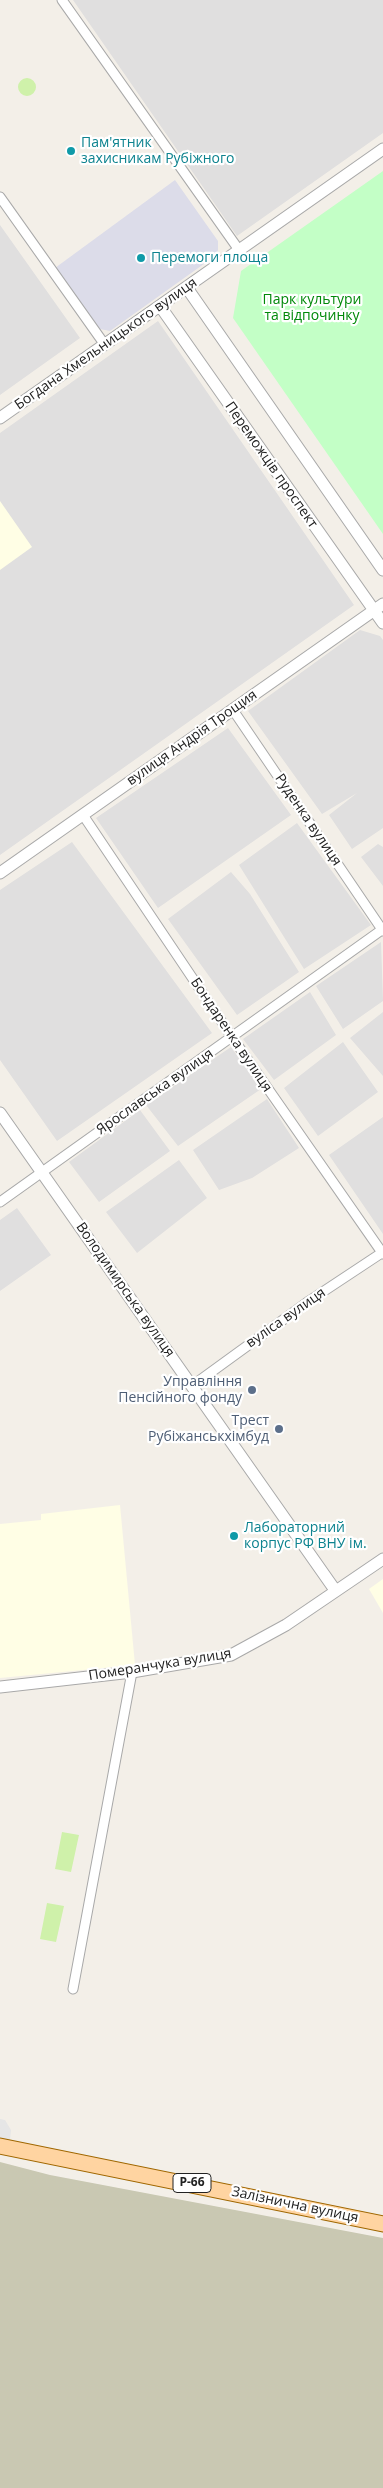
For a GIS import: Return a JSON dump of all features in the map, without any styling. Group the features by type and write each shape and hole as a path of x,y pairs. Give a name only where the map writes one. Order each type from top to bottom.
{"main road":[{"name":"Залізнична вулиця","path":"0,2146 383,2224"}],"street":[{"path":"62,0 239,250"},
{"name":"Богдана Хмельницького вулиця","path":"0,418 383,149"},
{"path":"0,197 105,345"},
{"path":"187,288 383,570"},
{"name":"Переможців проспект","path":"160,306 379,607 383,623"},
{"name":"вулиця Андрія Трощия","path":"0,873 379,607"},
{"name":"Руденка вулиця","path":"232,710 383,930"},
{"name":"Бондаренка вулиця","path":"83,815 232,1037 383,1253"},
{"name":"Ярославська вулиця","path":"0,1202 41,1171 383,930"},
{"name":"Володимирська вулиця","path":"0,1113 335,1590"},
{"name":"вуліса вулиця","path":"192,1386 309,1301 383,1253"},
{"name":"Померанчука вулиця","path":"0,1687 132,1672 231,1655 286,1625 383,1559"},
{"path":"73,1989 132,1672"}],"shaded area":[{"path":"73,0 383,0 383,133 237,236"},
{"name":"Перемоги площа","path":"175,180 218,241 218,250 215,256 110,331 100,329 55,268"},
{"path":"0,225 80,338 0,395"},
{"path":"158,321 354,605 0,855 0,433"},
{"path":"0,501 32,547 0,570"},
{"path":"360,630 380,636 383,640 383,828 352,849 329,815 357,793 322,814 248,711"},
{"path":"228,728 291,815 158,908 96,818"},
{"path":"297,823 371,925 304,969 239,865"},
{"path":"72,842 212,1033 57,1141 0,1060 0,890"},
{"path":"378,844 383,847 383,886 361,857"},
{"path":"231,872 250,894 299,972 237,1015 168,919"},
{"path":"381,942 383,1001 343,1029 316,986"},
{"path":"310,992 336,1035 274,1080 243,1039"},
{"path":"383,1012 383,1076 350,1038"},
{"path":"343,1042 378,1092 318,1136 284,1088"},
{"path":"231,1047 261,1089 178,1146 146,1105"},
{"path":"267,1099 299,1148 252,1178 219,1190 193,1150"},
{"path":"140,1110 170,1151 99,1202 69,1162"},
{"path":"383,1117 383,1234 329,1155"},
{"path":"179,1160 207,1198 137,1253 106,1212"},
{"path":"17,1208 51,1255 0,1291 0,1220"},
{"path":"120,1505 135,1665 0,1678 0,1524 41,1520 41,1514"},
{"path":"383,1579 383,1613 369,1589"},
{"path":"0,2119 5,2120 11,2130 10,2140 0,2138"},
{"path":"0,2162 50,2175 383,2238 383,2488 0,2488"}],"green space":[{"path":"27,78 33,81 36,87 33,93 27,96 21,93 18,87 21,81"},
{"name":"Парк культури та відпочинку","path":"383,171 383,534 233,318 241,271"},
{"path":"62,1832 79,1835 71,1872 55,1869"},
{"path":"47,1903 64,1906 56,1942 40,1939"}],"place":[{"name":"Пам'ятник захисникам Рубіжного","path":"71,151"},
{"name":"Перемоги площа","path":"141,258"},
{"name":"Управління Пенсійного фонду","path":"252,1390"},
{"name":"Трест Рубіжанськхімбуд","path":"279,1429"},
{"name":"Лабораторний корпус РФ ВНУ ім.","path":"234,1536"}]}
